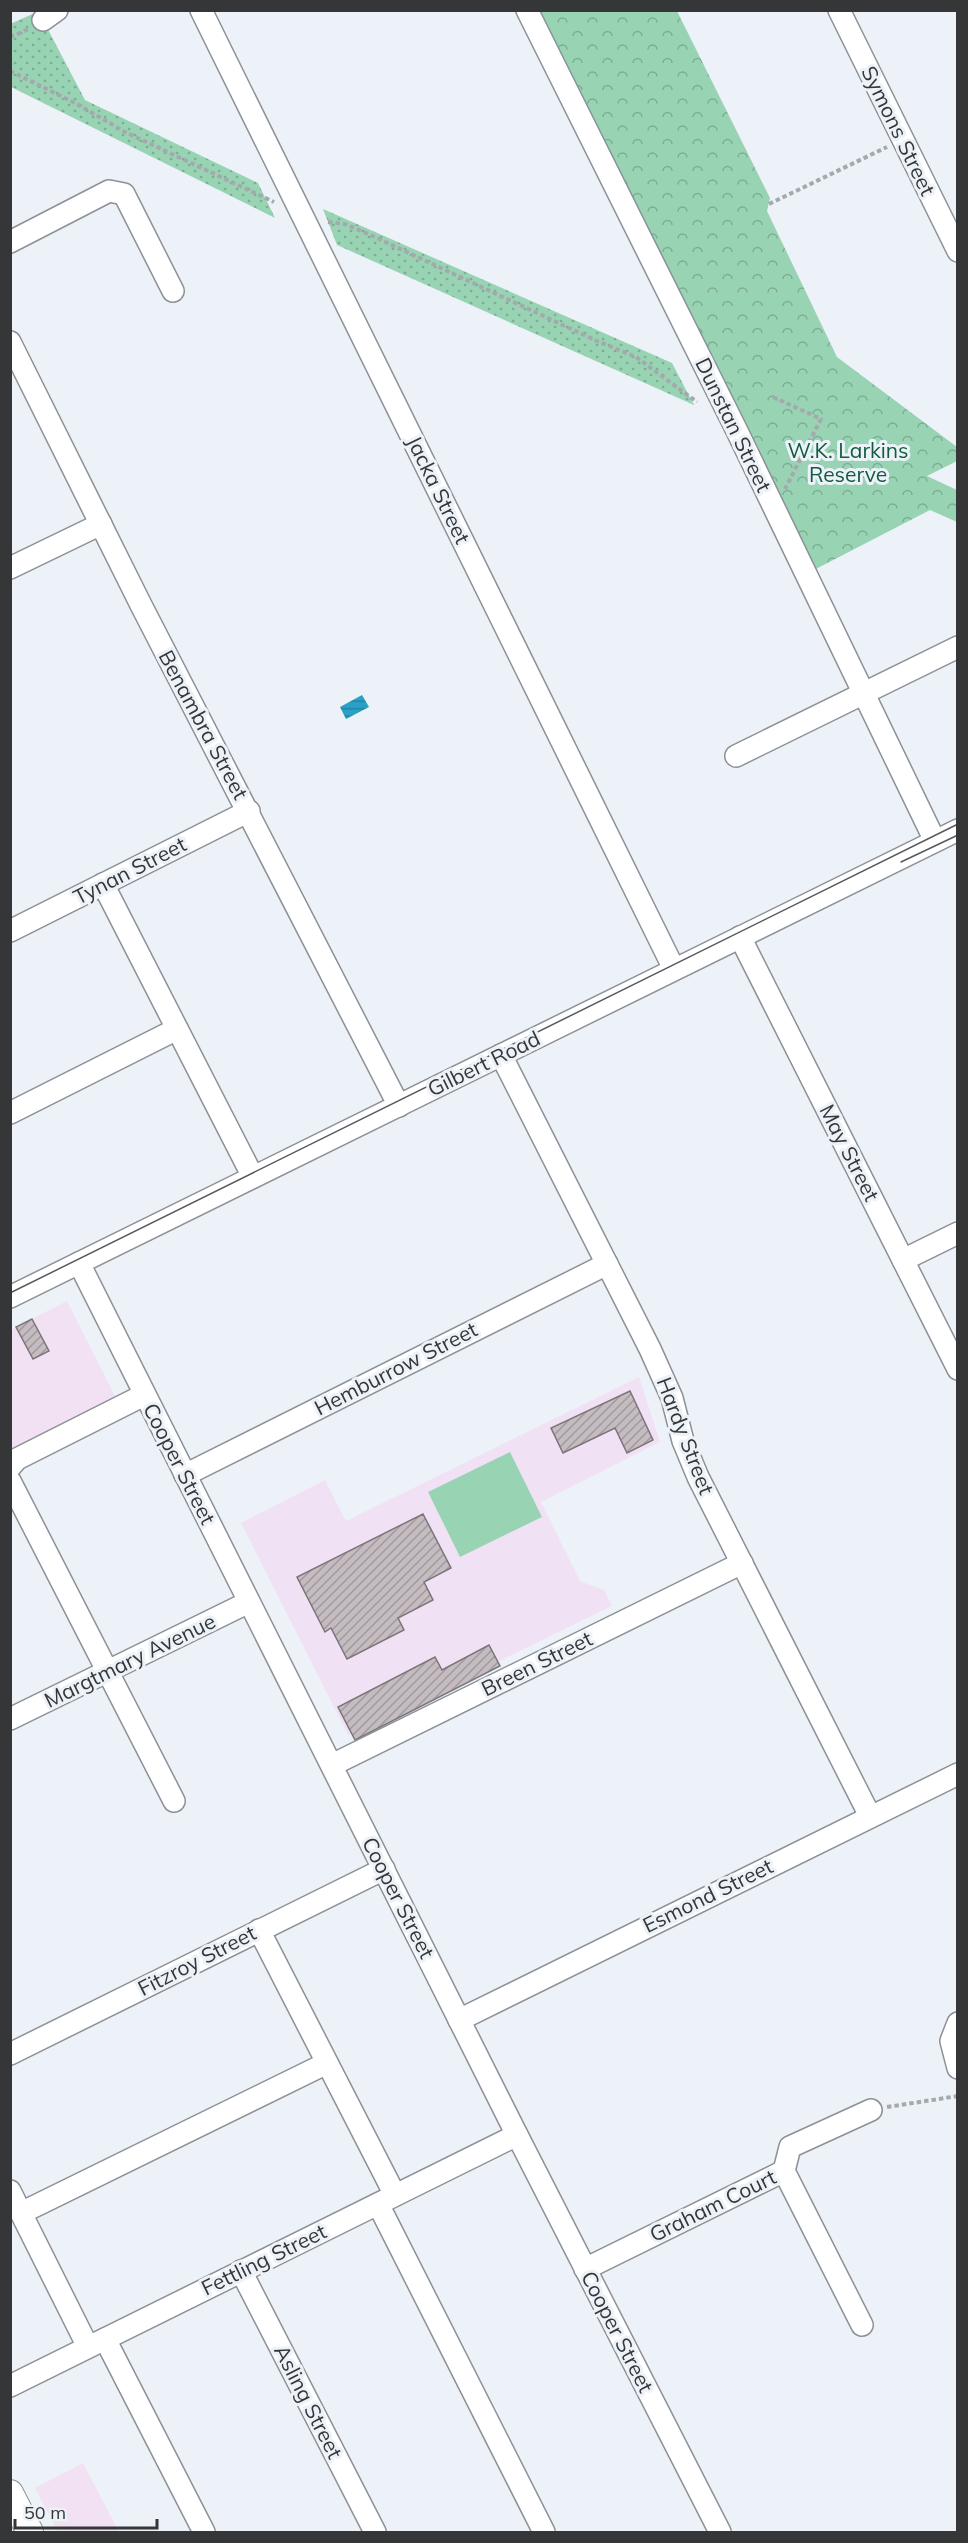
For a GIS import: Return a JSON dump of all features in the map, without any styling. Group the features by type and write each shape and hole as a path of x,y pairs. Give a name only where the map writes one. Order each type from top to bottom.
{"main road":[{"path":"10,2493 30,2532"}],"street":[{"name":"Jacka Street","path":"201,10 675,969"},
{"name":"Dunstan Street","path":"528,10 865,692 935,841"},
{"name":"Symons Street","path":"839,10 957,251"},
{"path":"10,242 109,191 124,194 174,291"},
{"name":"Benambra Street","path":"10,342 399,1106"},
{"path":"10,568 101,524"},
{"path":"736,756 957,647"},
{"name":"Tynan Street","path":"10,930 249,811"},
{"name":"Gilbert Road","path":"10,1297 957,830"},
{"path":"103,884 253,1177"},
{"name":"May Street","path":"740,937 957,1369"},
{"path":"10,1113 177,1029"},
{"name":"Hardy Street","path":"501,1055 650,1349 672,1398 682,1441 870,1816"},
{"path":"903,1260 957,1233"},
{"name":"Cooper Street","path":"79,1263 517,2135 720,2532"},
{"name":"Hemburrow Street","path":"185,1475 607,1264"},
{"path":"10,1467 17,1459 144,1395"},
{"path":"10,1481 174,1801"},
{"name":"Breen Street","path":"332,1765 742,1563"},
{"name":"Margtmary Avenue","path":"10,1719 249,1602"},
{"name":"Esmond Street","path":"459,2020 957,1774"},
{"name":"Fitzroy Street","path":"10,2054 384,1869"},
{"path":"259,1930 327,2062 387,2200 544,2532"},
{"path":"957,2023 951,2041 957,2068"},
{"path":"21,2213 327,2062"},
{"path":"784,2171 790,2147 871,2110"},
{"name":"Fettling Street","path":"10,2386 517,2135"},
{"name":"Graham Court","path":"585,2269 784,2171 862,2325"},
{"path":"10,2191 204,2532"},
{"name":"Asling Street","path":"241,2271 375,2532"}],"path":[{"path":"10,72 85,108 136,138 274,202"},
{"path":"769,204 902,140"},
{"path":"328,222 345,224 366,233 636,357 697,402"},
{"path":"773,397 821,419 784,490"},
{"path":"871,2110 957,2096"}],"shaded area":[{"path":"67,1301 118,1402 10,1466 10,1330"},
{"path":"639,1377 660,1442 541,1502 580,1581 604,1590 612,1606 348,1735 241,1523 325,1480 346,1521"},
{"path":"83,2463 119,2532 58,2532 35,2488"}],"green space":[{"name":"W.K. Larkins Reserve","path":"538,11 677,11 770,198 767,211 837,357 957,447 957,461 927,476 957,490 957,522 930,510 812,571"},
{"path":"35,13 43,20 85,100 258,183 275,218 11,87 10,24"},
{"path":"323,209 672,363 694,405 337,245"},
{"path":"510,1452 542,1517 460,1557 428,1492"}],"water":[{"path":"362,695 369,707 346,719 340,707"}],"building":[{"path":"32,1319 49,1351 33,1359 16,1327"},
{"path":"630,1391 653,1440 627,1453 615,1428 563,1453 551,1428"},
{"path":"423,1514 451,1568 424,1582 433,1600 398,1618 404,1630 347,1659 331,1628 325,1632 297,1577"},
{"path":"489,1645 500,1666 355,1740 338,1707 435,1657 442,1670"}],"tram line":[{"path":"10,1293 958,824"},
{"path":"901,862 958,835"}]}
